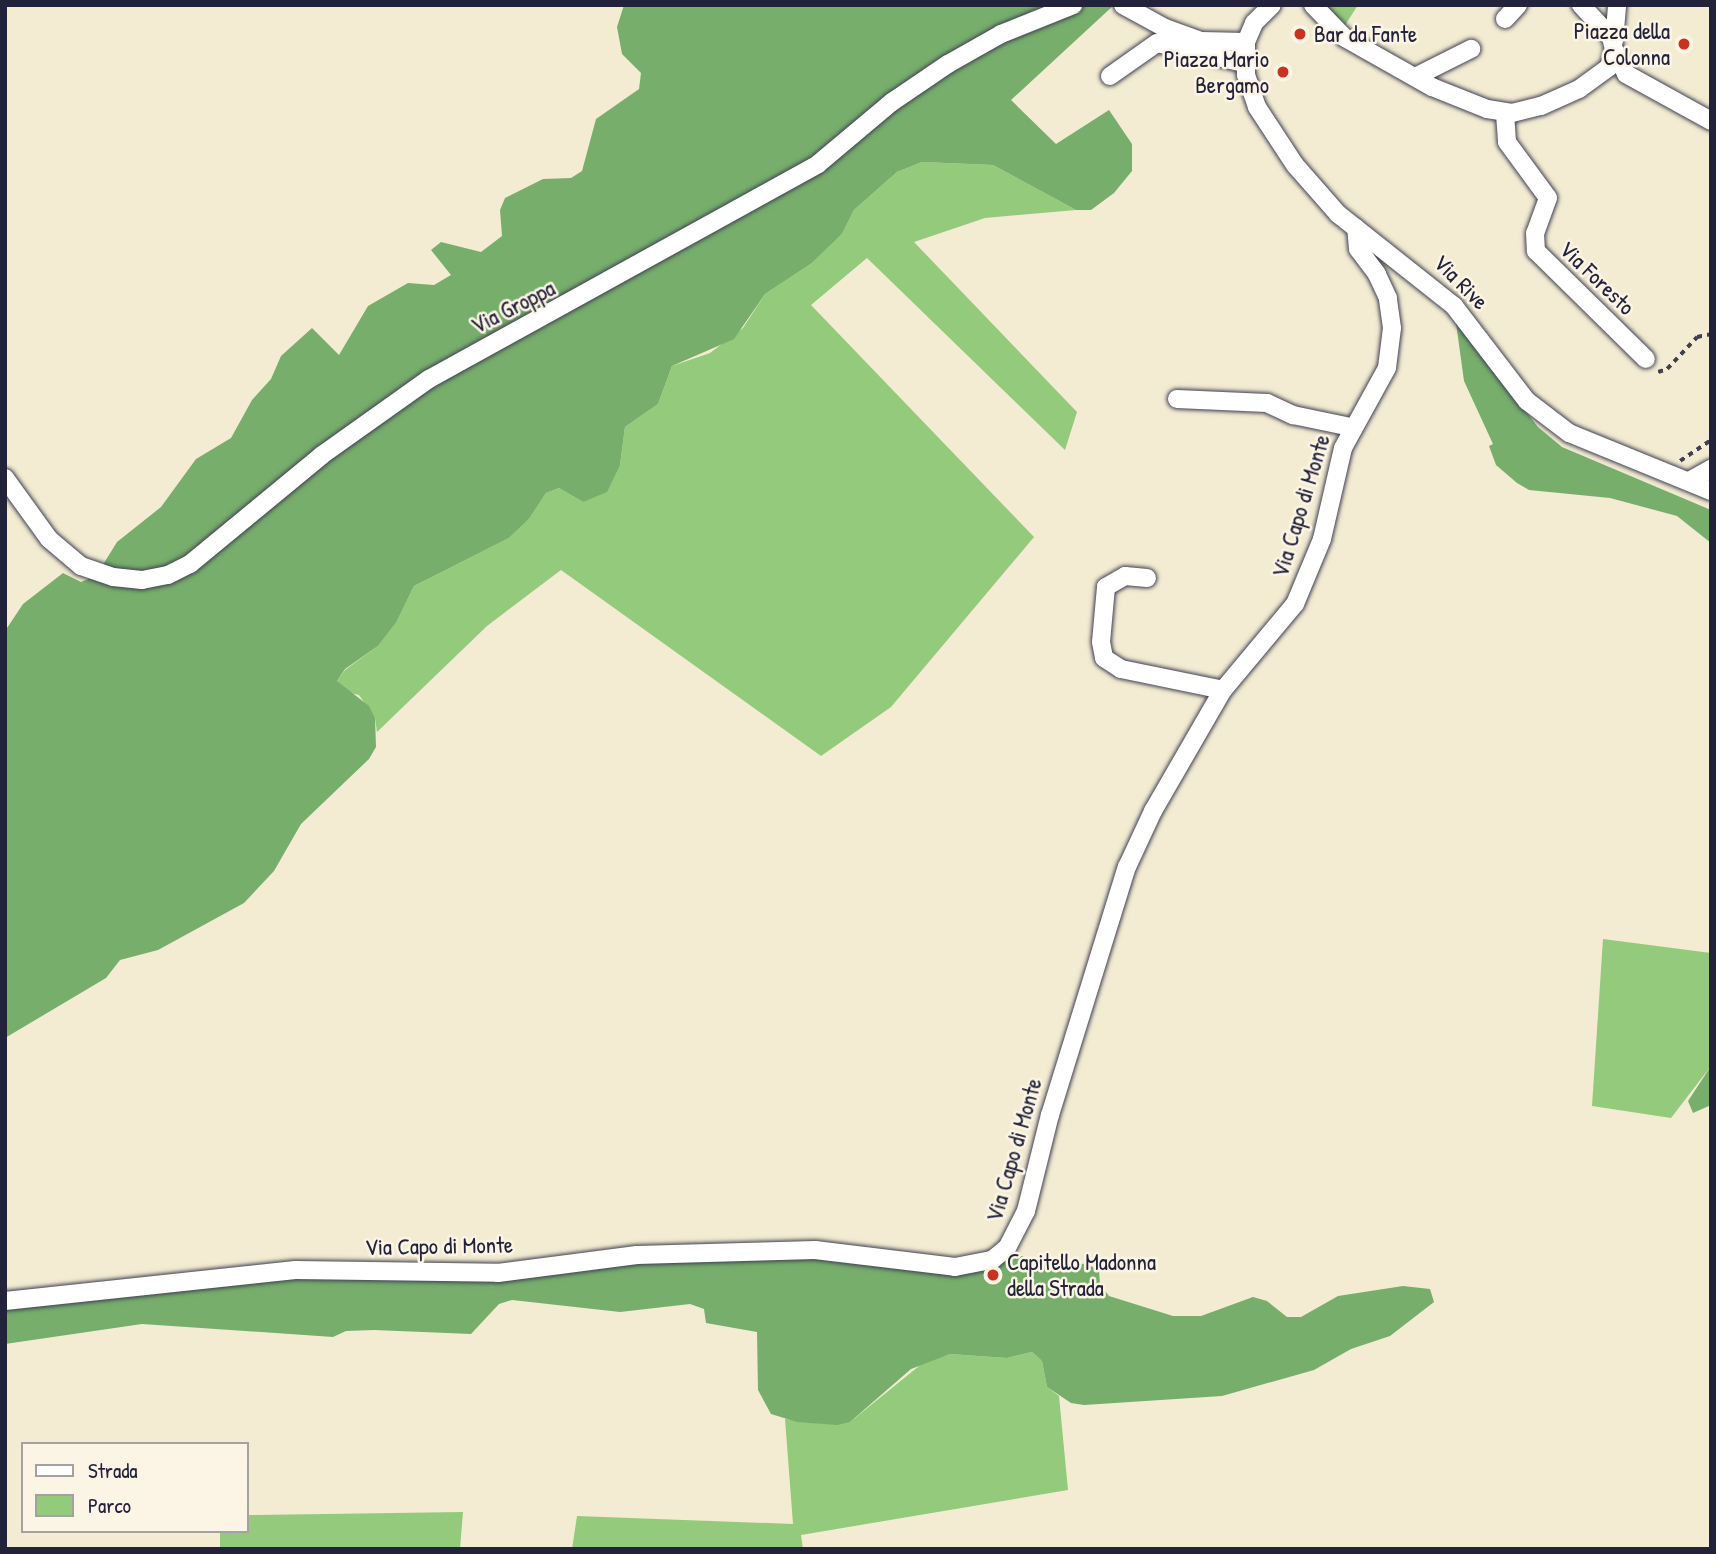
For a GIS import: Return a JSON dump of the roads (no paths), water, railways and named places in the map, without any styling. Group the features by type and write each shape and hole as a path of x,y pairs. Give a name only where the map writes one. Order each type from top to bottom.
{"street":[{"name":"Via Groppa","path":"5,478 50,539 81,566 113,577 142,580 168,575 190,564 322,454 429,379 818,164 892,102 959,58 1001,34 1073,5"},
{"path":"1123,5 1165,29 1201,41 1246,42 1254,23 1272,5"},
{"path":"1505,19 1518,5"},
{"path":"1581,5 1606,29 1616,59 1711,121"},
{"path":"1588,5 1598,5"},
{"path":"1317,9 1345,38 1415,77 1504,113 1541,106 1595,80 1616,59 1617,5"},
{"name":"Via Rive","path":"1246,42 1244,63 1257,107 1282,147 1324,200 1356,229 1422,276 1454,306 1527,401 1569,433 1711,491"},
{"path":"1110,76 1157,43 1244,63"},
{"path":"1415,77 1471,49"},
{"name":"Via Foresto","path":"1504,113 1507,142 1548,198 1535,233 1536,251 1646,359"},
{"name":"Via Capo di Monte","path":"5,1301 295,1270 498,1273 637,1255 815,1250 955,1266 992,1260 1019,1231 1050,1115 1127,867 1153,811 1223,690 1282,623 1300,594 1322,539 1351,428 1387,369 1392,348 1388,298 1377,274 1358,249 1356,229"},
{"path":"1177,399 1266,403 1293,415 1351,428"},
{"path":"1689,481 1711,469"},
{"path":"1147,578 1125,576 1106,586 1101,642 1104,658 1121,669 1223,690"}],"place":[{"name":"Bar da Fante","path":"1300,34"},
{"name":"Piazza della Colonna","path":"1684,44"},
{"name":"Piazza Mario Bergamo","path":"1283,72"},
{"name":"Capitello Madonna della Strada","path":"993,1275"}]}
